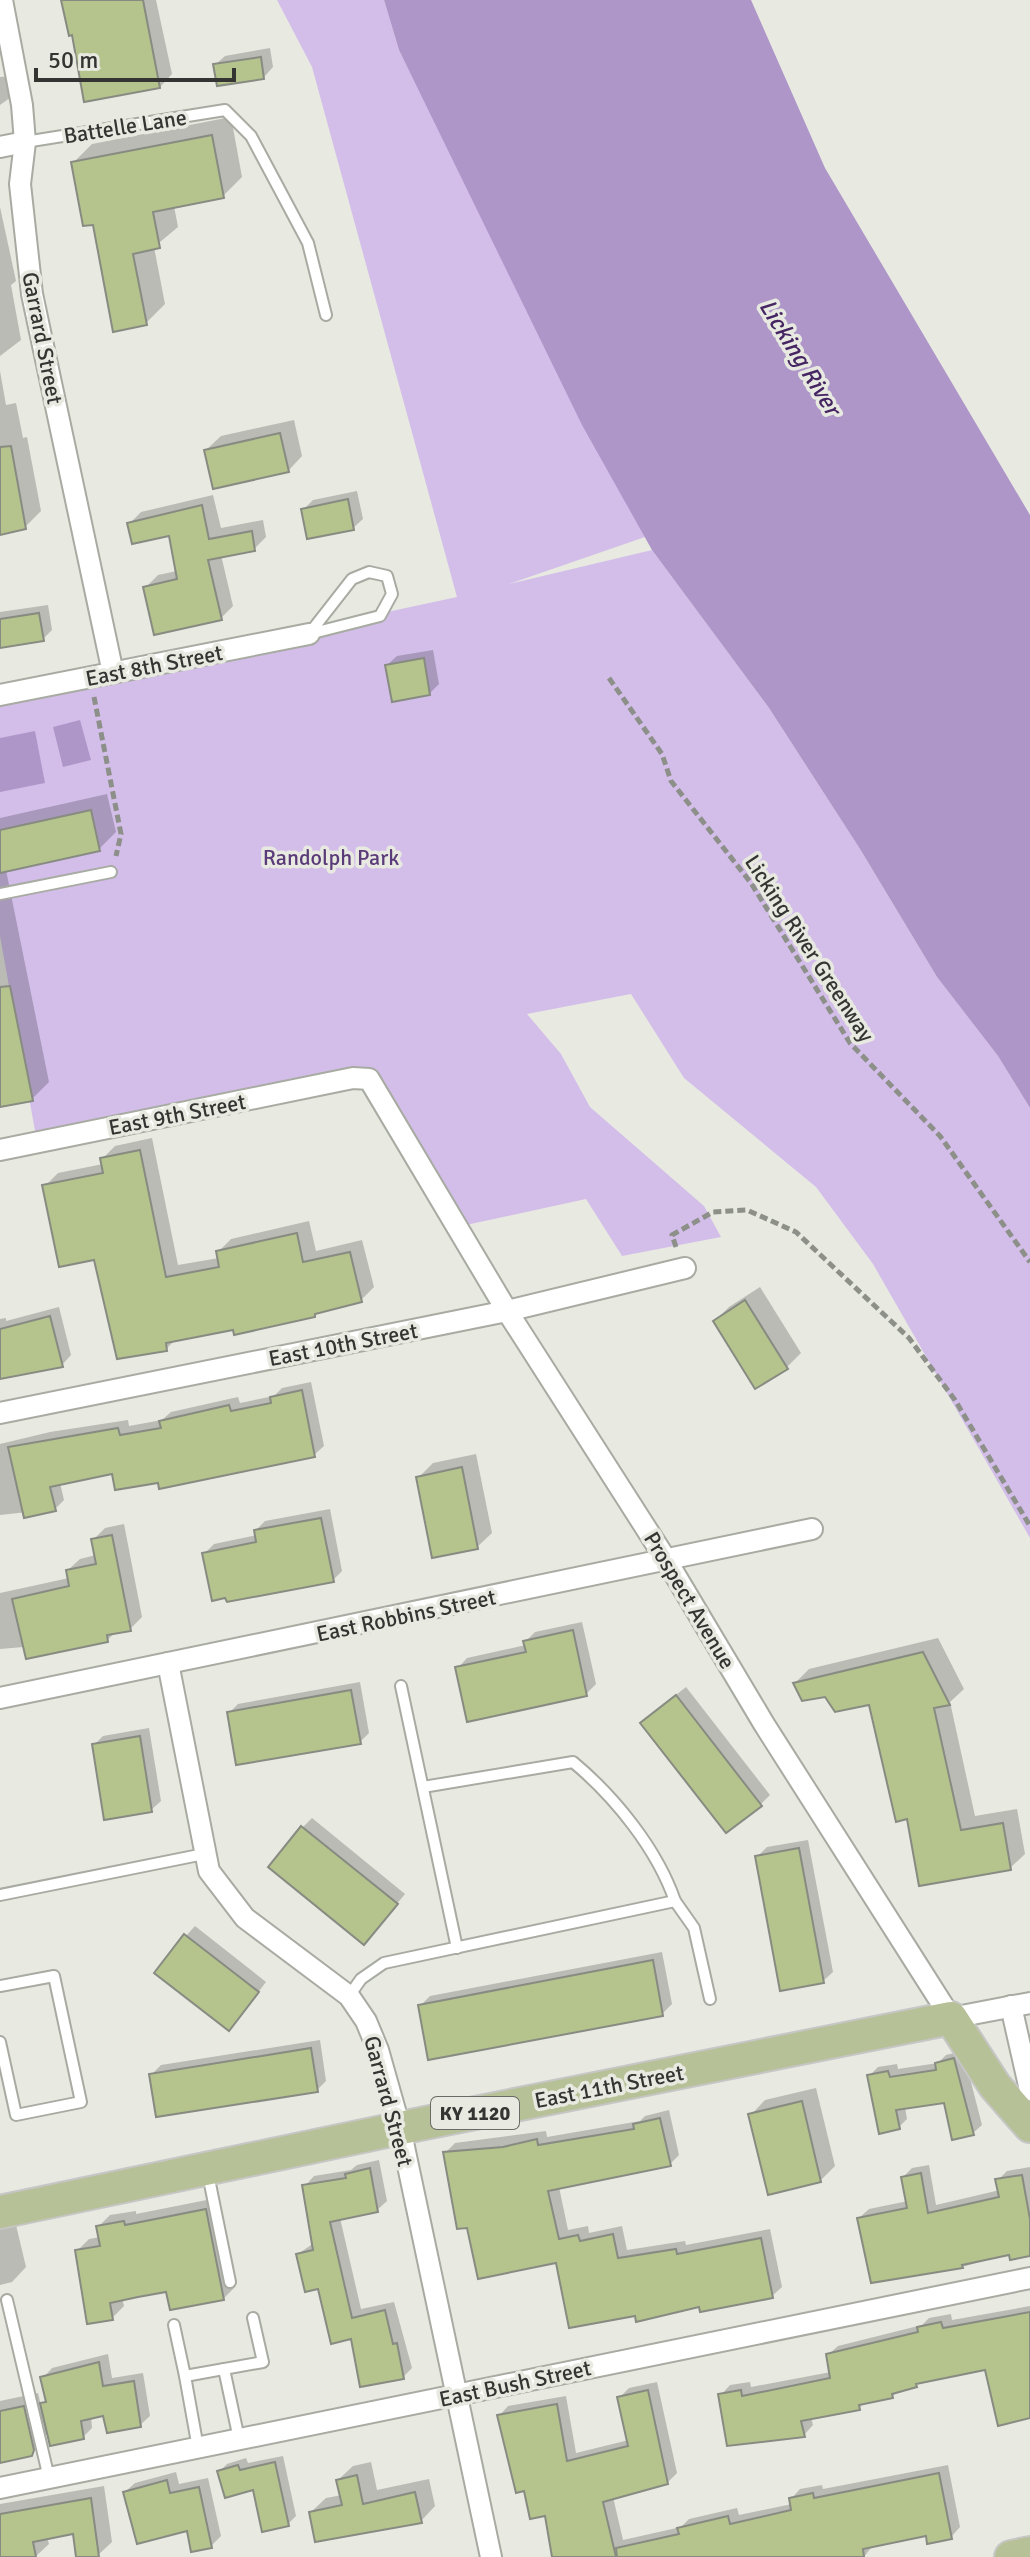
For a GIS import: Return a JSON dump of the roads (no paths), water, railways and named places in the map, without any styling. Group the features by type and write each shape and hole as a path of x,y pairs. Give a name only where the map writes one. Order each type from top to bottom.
{"main road":[{"name":"Prospect Avenue","path":"951,2018 995,2086 1030,2126"},
{"name":"East 11th Street","path":"0,2212 951,2018"},
{"path":"1011,2557 1030,2553"}],"street":[{"name":"Garrard Street","path":"2,0 22,105 25,142 20,184 32,294 113,673"},
{"path":"0,147 25,142"},
{"name":"East 8th Street","path":"0,695 309,634"},
{"name":"East 9th Street","path":"0,1150 353,1078"},
{"name":"Prospect Avenue","path":"353,1078 369,1079 507,1311 665,1558 764,1724 951,2018"},
{"name":"East 10th Street","path":"0,1413 507,1311 685,1268"},
{"name":"East Robbins Street","path":"0,1698 334,1631 812,1529"},
{"name":"Garrard Street","path":"168,1663 209,1871 245,1918 349,1996 366,2021 378,2050 400,2128 491,2557"},
{"path":"1020,2005 1030,2090"},
{"name":"East 11th Street","path":"951,2018 1020,2005"},
{"name":"East Bush Street","path":"0,2488 1030,2278"}],"lane":[{"name":"Battelle Lane","path":"25,142 225,110 251,136 308,243 326,315"},
{"path":"369,572 387,576 392,594 380,616 309,634 352,579 369,572"},
{"path":"0,894 111,872"},
{"path":"401,1686 457,1948"},
{"path":"423,1787 573,1762 599,1784 665,1872 675,1901 694,1928 710,1999"},
{"path":"0,1895 204,1854"},
{"path":"349,1996 361,1979 384,1963 675,1901"},
{"path":"0,1986 54,1976 81,2102 16,2115 0,2042"},
{"path":"206,2168 230,2282"},
{"path":"7,2300 49,2478"},
{"path":"185,2376 263,2362 253,2318"},
{"path":"174,2325 198,2448"},
{"path":"224,2369 239,2439"}],"water":[{"name":"Licking River","path":"384,0 751,0 825,168 1030,515 1030,1108 998,1056 937,977 860,849 769,708 652,550 582,425 399,50"},
{"path":"80,720 91,760 63,767 53,727"},
{"path":"35,731 45,783 0,792 0,738"}],"park label":[{"name":"Randolph Park","path":"331,857"}]}
